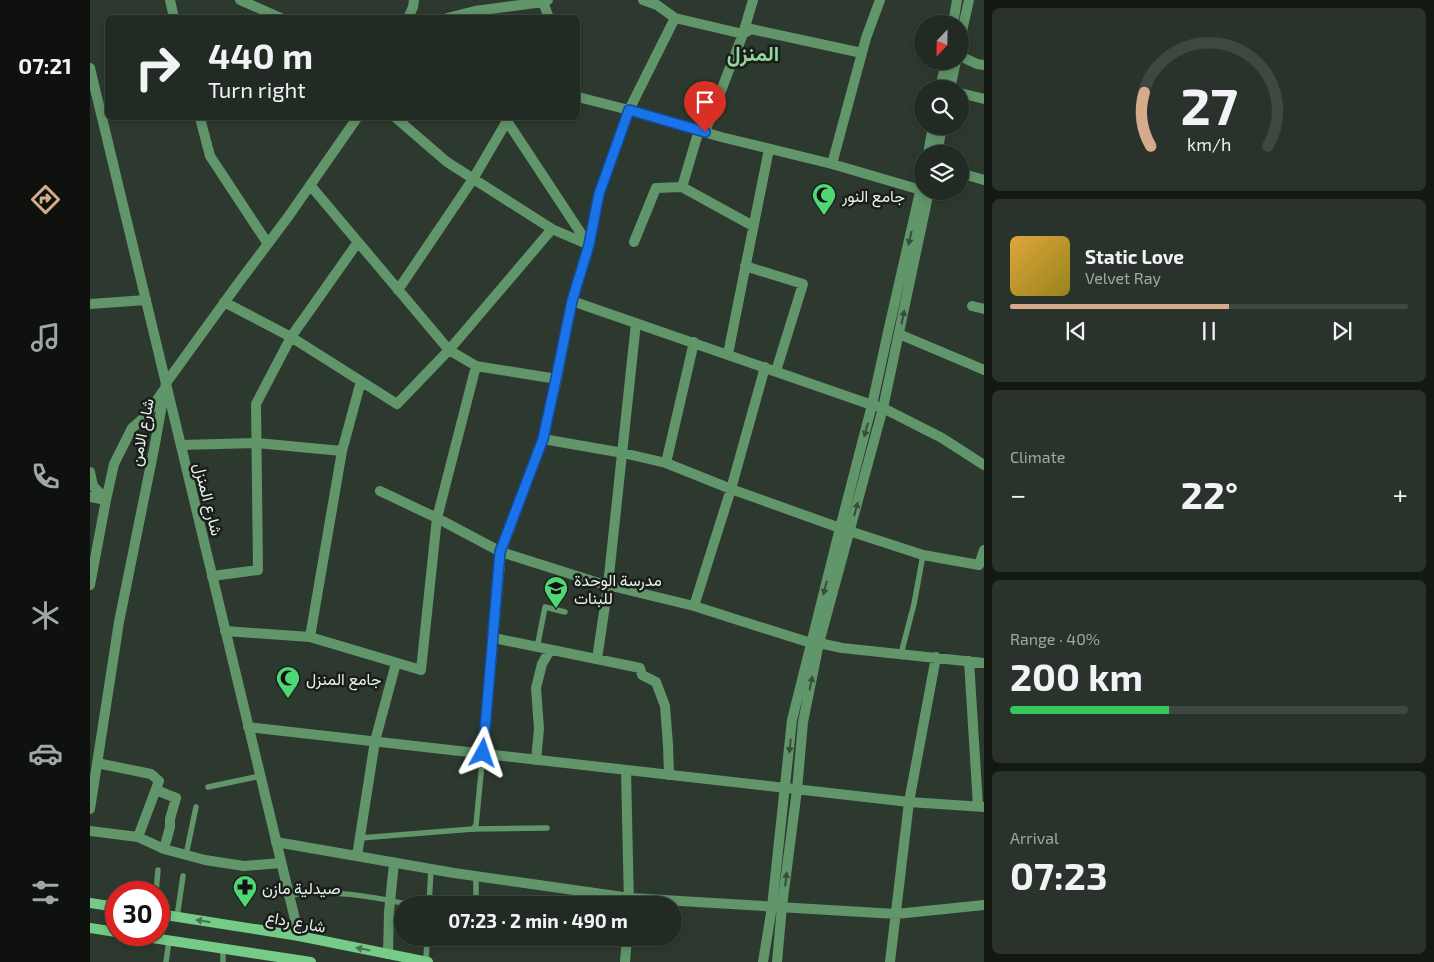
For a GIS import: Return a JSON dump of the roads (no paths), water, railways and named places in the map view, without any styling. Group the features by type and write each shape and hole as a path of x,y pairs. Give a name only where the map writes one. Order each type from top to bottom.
{"main road":[{"path":"90,903 105,905"},
{"name":"شارع رداع","path":"170,916 298,936 427,962"},
{"path":"90,928 105,930"},
{"path":"170,940 311,962"}],"street":[{"path":"170,0 173,15"},
{"path":"240,0 274,15"},
{"path":"409,15 414,0"},
{"path":"643,0 676,18 743,34 751,29 862,54"},
{"path":"682,187 702,131 743,34 753,0"},
{"path":"832,164 862,54 880,0"},
{"path":"954,15 957,0"},
{"path":"966,15 969,0"},
{"path":"476,14 546,1 548,15"},
{"path":"483,753 500,552 543,439 572,301 589,245 599,194 629,110 676,18"},
{"path":"969,60 984,65"},
{"name":"شارع المنزل","path":"90,68 298,936"},
{"path":"969,95 984,99"},
{"path":"580,97 769,149 914,185"},
{"path":"201,120 210,156 268,244"},
{"name":"شارع الامن","path":"90,809 119,622 165,386 356,120"},
{"path":"398,120 448,162 473,179 552,229 589,245"},
{"path":"398,290 473,179 505,120"},
{"path":"507,120 589,245"},
{"path":"728,354 769,149"},
{"path":"969,176 984,180"},
{"path":"310,186 449,350 476,366 556,379"},
{"path":"634,242 656,188 682,187 753,226"},
{"path":"845,530 888,332 921,200"},
{"path":"777,962 777,906 792,720 845,530 883,408 899,334 922,200"},
{"path":"224,302 291,337 397,404 449,350 552,229"},
{"path":"212,576 258,570 256,404 291,337 358,242"},
{"path":"745,266 803,284 776,371"},
{"path":"90,304 146,300"},
{"path":"572,301 883,408 942,438 984,465"},
{"path":"972,306 984,309"},
{"path":"597,659 608,585 636,323"},
{"path":"899,334 984,370"},
{"path":"666,463 694,342"},
{"path":"225,631 310,637 421,670 437,518 476,366"},
{"path":"694,606 731,489 765,367"},
{"path":"310,637 342,451 362,381"},
{"path":"90,585 114,464 132,428 147,415 165,386"},
{"path":"543,439 666,463 731,489 845,530 923,555 979,565 984,550"},
{"path":"180,445 256,443 342,451"},
{"path":"90,472 93,486 106,500"},
{"path":"380,491 437,518 500,552 608,585 694,606 815,643 842,648 984,663"},
{"path":"90,497 106,500"},
{"path":"494,638 640,668 642,675 656,682 665,706 669,775"},
{"path":"763,962 777,906 797,790 803,722 815,643"},
{"path":"536,760 539,729 536,688 542,664 550,650"},
{"path":"890,962 909,802 936,657"},
{"path":"248,727 797,790 909,802 981,806 969,661"},
{"path":"357,856 375,741 396,663"},
{"path":"97,763 151,774 159,781 138,837"},
{"path":"626,770 629,896"},
{"path":"156,790 176,798 164,849"},
{"path":"90,831 138,837 164,849 205,860 244,866 281,863"},
{"path":"276,842 598,896"},
{"path":"388,954 390,900 394,863"},
{"path":"682,903 777,906 896,914 984,905"},
{"path":"625,962 626,946"}],"lane":[{"path":"901,654 914,604 923,555"},
{"path":"537,648 545,607 565,612"},
{"path":"473,828 476,825 483,753"},
{"path":"208,787 260,776"},
{"path":"186,855 196,807"},
{"path":"360,838 473,828 547,828"},
{"path":"429,896 430,869"},
{"path":"157,881 158,870"},
{"path":"177,917 183,876"},
{"path":"476,876 476,896"},
{"path":"289,896 305,893 348,894 394,901"},
{"path":"166,962 168,946"},
{"path":"427,946 427,962"},
{"path":"223,949 223,962"}],"place":[{"name":"جامع النور","path":"824,216"},
{"name":"مدرسة الوحدة للبنات","path":"556,609"},
{"name":"جامع المنزل","path":"288,699"},
{"name":"صيدلية مازن","path":"245,908"}],"district":[{"name":"المنزل","path":"753,52"}]}
